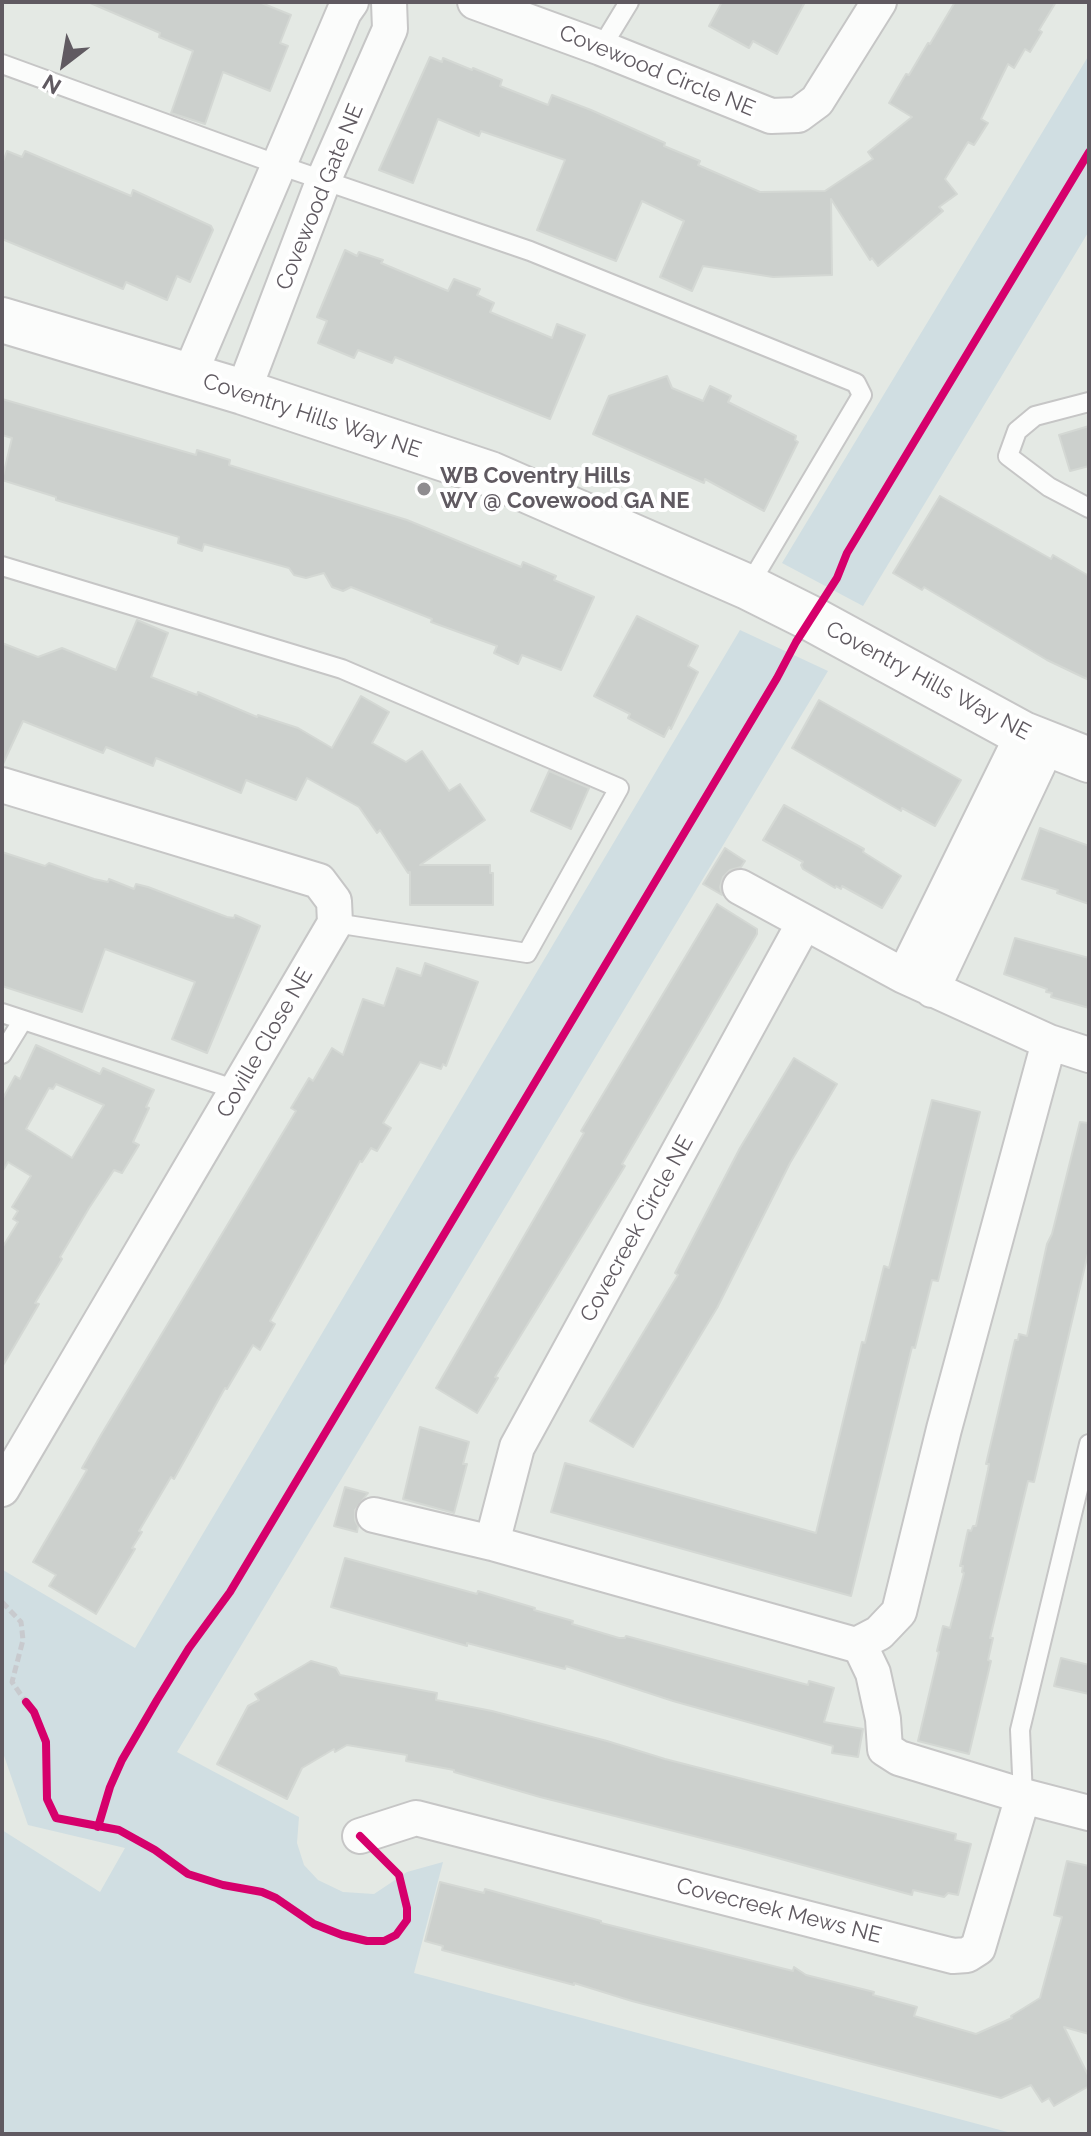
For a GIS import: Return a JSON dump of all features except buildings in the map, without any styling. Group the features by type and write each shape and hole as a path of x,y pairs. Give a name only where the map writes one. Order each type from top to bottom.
{"street":[{"path":"189,376 344,12 351,2"},
{"name":"Covewood Gate NE","path":"243,392 324,179 390,29 389,2"},
{"name":"Covewood Circle NE","path":"475,2 771,116 798,115 817,101 879,2"},
{"name":"Coventry Hills Way NE","path":"2,320 243,392 490,474 748,587 1036,739 1089,760"},
{"path":"918,983 1036,739"},
{"path":"2,785 319,881 334,901 335,923"},
{"path":"740,887 918,983 1049,1042 1089,1055"},
{"name":"Coville Close NE","path":"2,1489 335,923"},
{"name":"Covecreek Circle NE","path":"492,1543 517,1447 804,923"},
{"path":"878,1692 944,1429 1049,1042"},
{"path":"374,1515 492,1543 856,1645 862,1650 873,1673 885,1749 899,1758 1089,1813"},
{"path":"856,1645 879,1633 899,1612"},
{"name":"Covecreek Mews NE","path":"360,1836 416,1818 953,1956 967,1955 978,1948 1023,1796"}],"lane":[{"path":"601,48 629,2"},
{"path":"2,64 279,165 530,251 856,383 862,395 748,587"},
{"path":"1089,402 1035,416 1017,431 1008,456 1049,487 1089,508"},
{"path":"2,566 342,669 619,788 527,953 335,923"},
{"path":"2,1013 237,1090"},
{"path":"2,1054 23,1020"},
{"path":"1023,1796 1020,1730 1089,1444"}],"path":[{"path":"2,1602 21,1622 23,1640 12,1682 34,1712"}],"shaded area":[{"path":"1089,55 1089,231 863,606 782,563"},
{"path":"740,630 828,671 177,1752 299,1817 297,1843 304,1865 318,1880 343,1892 374,1894 407,1872 443,1862 414,1973 1015,2134 2,2134 2,1830 100,1892 125,1848 28,1825 2,1750 3,1570 135,1648"}],"cycle path":[{"path":"98,1827 122,1760 157,1700 189,1648 230,1592 1089,152"},
{"path":"26,1702 34,1712 46,1742 47,1799 56,1818 119,1830 155,1850 188,1874 223,1885 262,1892 314,1924 342,1935 367,1941 384,1941 396,1935 407,1920 407,1908 399,1875 360,1836"}],"place":[{"name":"WB Coventry Hills WY @ Covewood GA NE","path":"424,489"}]}
